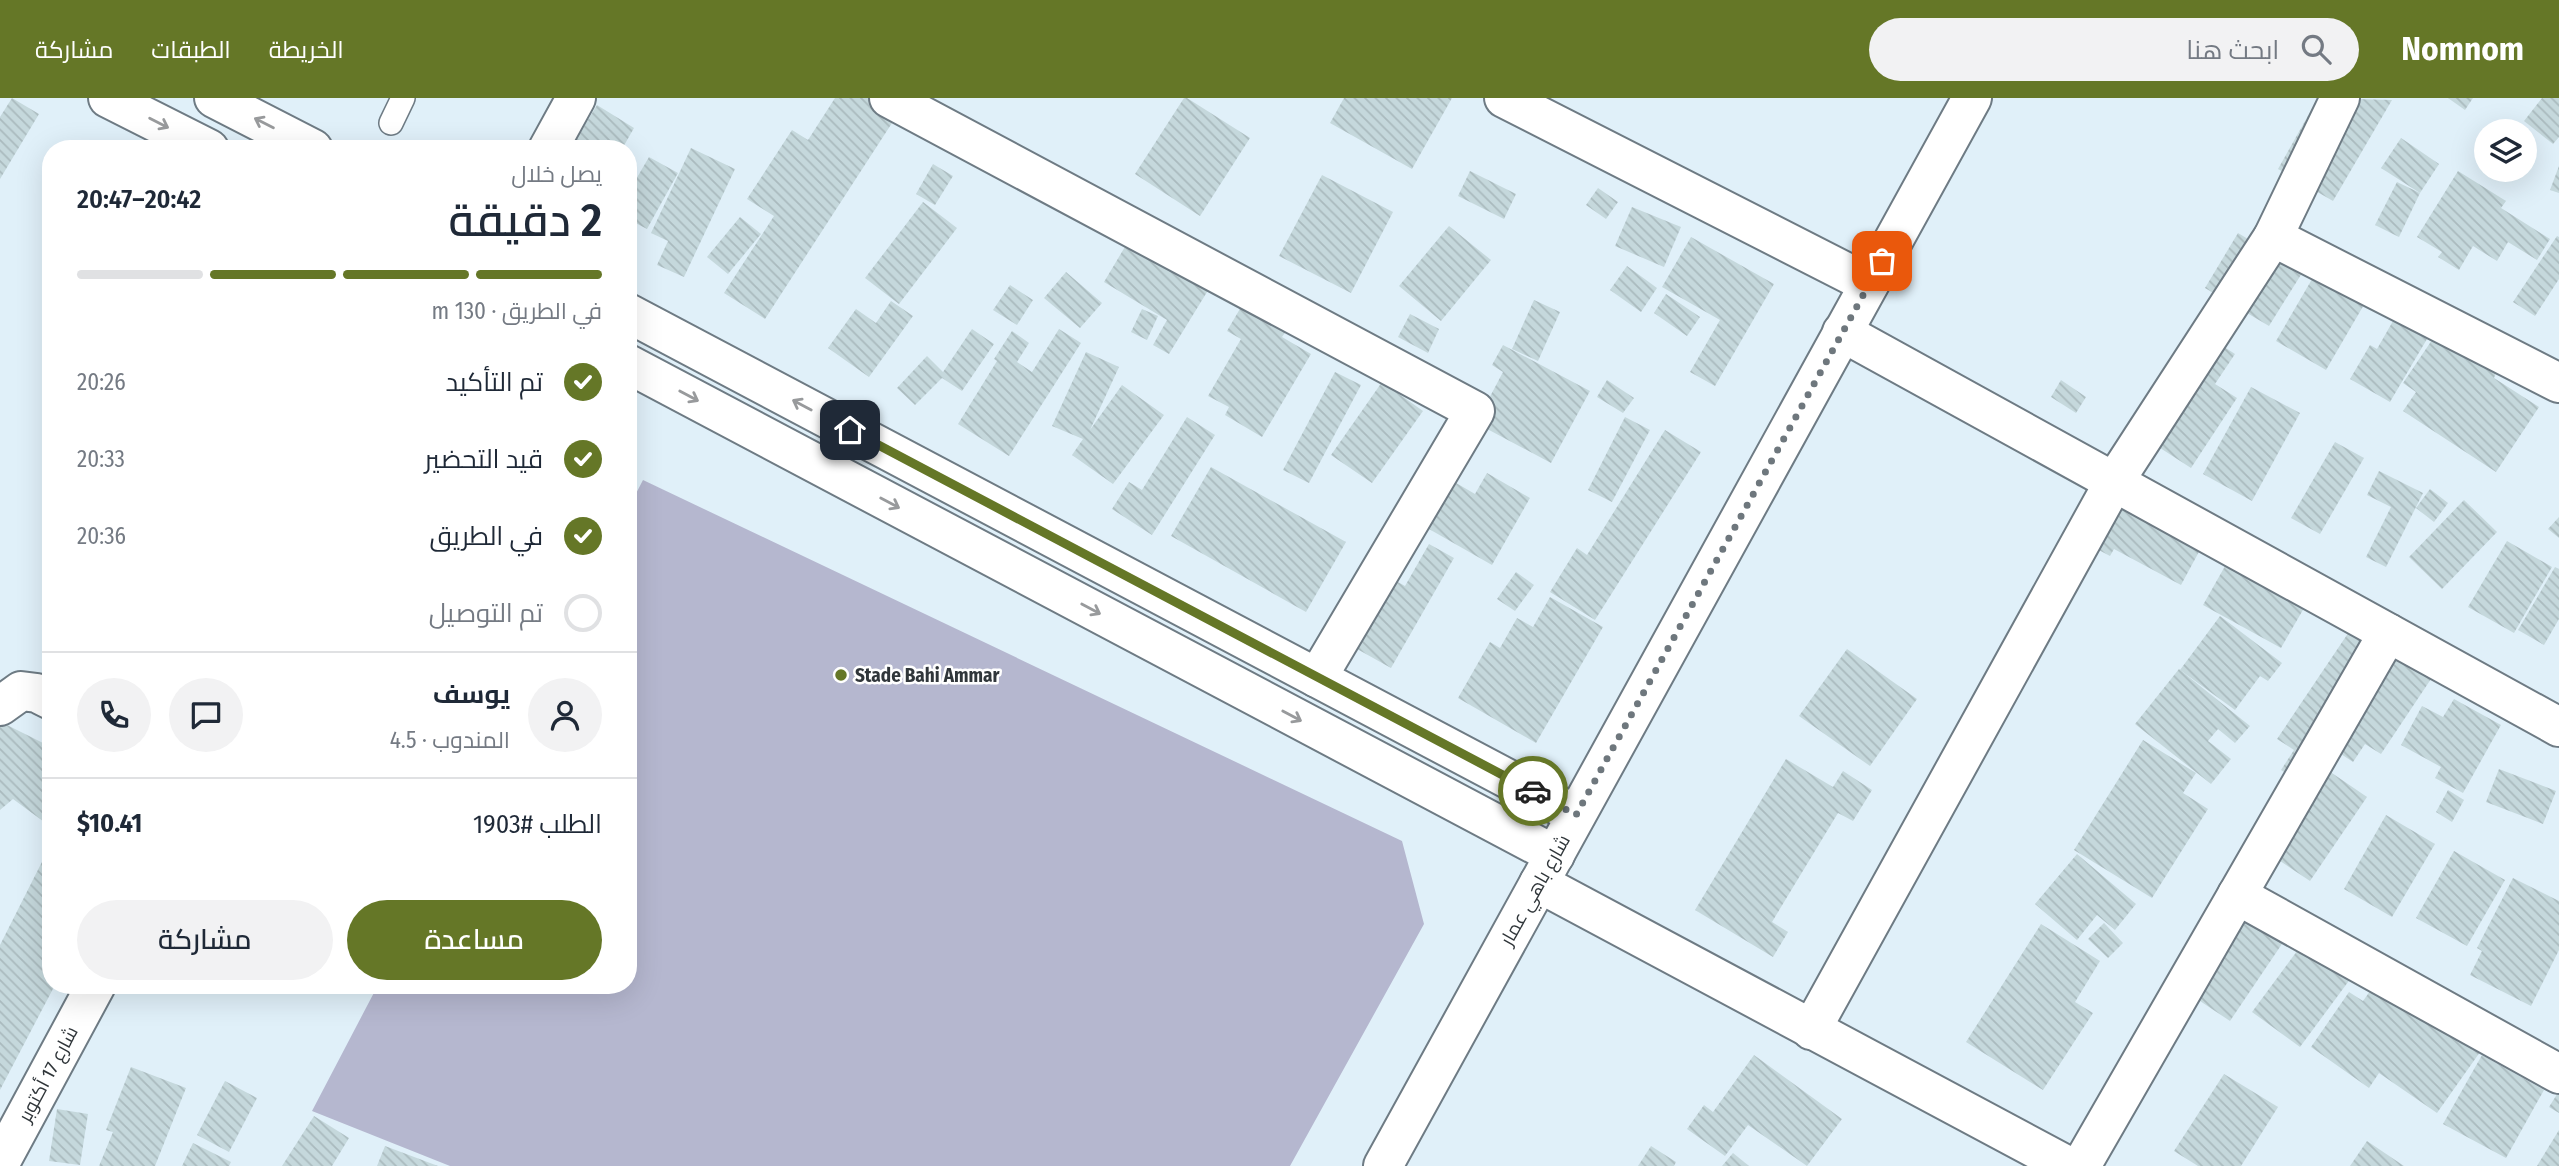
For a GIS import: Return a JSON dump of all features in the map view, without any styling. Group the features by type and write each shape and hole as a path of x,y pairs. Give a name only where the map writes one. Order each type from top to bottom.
{"street":[{"path":"214,98 296,140"},
{"path":"553,140 576,98"},
{"path":"889,98 1475,411 1318,678"},
{"name":"شارع باهي عمار","path":"1383,1166 1972,98"},
{"path":"1811,1030 2114,482 2273,237 2340,98"},
{"path":"111,99 191,140"},
{"path":"1517,101 1869,284"},
{"path":"2273,237 2559,383"},
{"path":"637,318 1576,815"},
{"path":"1842,332 2559,727"},
{"path":"637,369 1547,869 1811,1030 2068,1166"},
{"path":"2081,1166 2388,633"},
{"path":"0,706 21,691 42,696"},
{"path":"2237,895 2559,1074"},
{"name":"شارع 17 أكتوبر","path":"0,1163 91,994"}],"lane":[{"path":"391,123 403,98"}],"shaded area":[{"name":"Stade Bahi Ammar","path":"643,480 1402,841 1424,924 1290,1166 450,1166 312,1111 373,994 637,994 637,492"}],"building":[{"path":"12,98 39,114 0,179 0,117"},
{"path":"835,98 896,98 905,103 765,319 724,293 774,216 747,199 792,130 808,140"},
{"path":"1184,98 1250,138 1200,216 1135,174"},
{"path":"1344,98 1452,98 1412,169 1330,123"},
{"path":"2318,98 2392,100 2333,201 2278,169"},
{"path":"2448,98 2473,98 2465,110"},
{"path":"2542,98 2559,98 2559,137 2553,144 2537,131 2537,119 2526,119"},
{"path":"597,105 634,128 627,140 576,140"},
{"path":"2401,138 2439,164 2420,193 2381,168"},
{"path":"691,148 735,169 684,277 657,265 668,241 651,233"},
{"path":"649,157 678,173 647,229 637,224 637,178"},
{"path":"933,164 953,176 935,205 916,194"},
{"path":"2559,166 2559,193 2550,190"},
{"path":"1470,171 1516,194 1504,219 1458,196"},
{"path":"2458,171 2506,201 2501,208 2550,239 2537,260 2508,242 2497,261 2473,246 2459,270 2438,257 2442,252 2417,237"},
{"path":"1322,175 1393,212 1351,293 1279,256"},
{"path":"2397,182 2420,193 2399,237 2375,225"},
{"path":"1598,188 1618,202 1606,219 1586,205"},
{"path":"923,202 957,228 899,304 865,278"},
{"path":"1632,207 1681,227 1664,267 1615,246"},
{"path":"740,217 761,234 728,274 707,257"},
{"path":"1449,226 1491,260 1441,321 1399,286"},
{"path":"1135,230 1215,279 1169,354 1153,345 1167,320 1104,282"},
{"path":"2238,233 2273,254 2309,262 2269,326 2205,288"},
{"path":"2557,236 2559,279 2535,316 2513,302"},
{"path":"1691,237 1774,284 1715,386 1690,372 1720,320 1662,287"},
{"path":"1627,266 1657,288 1641,312 1610,290"},
{"path":"1066,272 1102,303 1080,328 1044,298"},
{"path":"2315,274 2365,303 2326,370 2276,341"},
{"path":"1010,285 1033,300 1017,325 993,310"},
{"path":"1666,294 1700,317 1687,336 1654,313"},
{"path":"1248,295 1293,321 1282,337 1311,354 1262,437 1225,415 1229,407 1208,396 1241,339 1227,331"},
{"path":"1534,300 1560,312 1538,361 1512,349"},
{"path":"891,301 913,316 869,377 828,348 856,309 876,323"},
{"path":"1142,309 1158,316 1147,340 1131,332"},
{"path":"1410,314 1439,329 1428,353 1398,337"},
{"path":"2393,321 2427,339 2390,402 2350,379 2370,345 2377,349"},
{"path":"972,329 994,344 962,391 942,378 915,405 897,388 927,356 943,372"},
{"path":"1059,329 1081,343 1009,456 958,424 1012,331 1029,343 1017,362 1032,372"},
{"path":"2203,333 2235,354 2215,384 2237,398 2191,468 2137,433"},
{"path":"2436,334 2496,373 2494,378 2539,407 2496,472 2403,411 2416,392 2403,383"},
{"path":"1503,345 1590,391 1551,463 1476,423 1503,372 1492,365"},
{"path":"1086,352 1119,367 1090,430 1122,385 1164,415 1113,484 1072,455 1083,439 1052,426"},
{"path":"1335,372 1361,385 1309,483 1283,470"},
{"path":"1607,380 1634,398 1623,413 1597,397"},
{"path":"2061,380 2086,397 2076,413 2051,397"},
{"path":"1382,382 1423,411 1372,483 1331,455"},
{"path":"2251,387 2300,413 2252,501 2203,474"},
{"path":"1187,417 1215,435 1152,535 1112,509 1129,482 1142,490"},
{"path":"1625,417 1650,430 1612,502 1588,490"},
{"path":"1665,430 1701,452 1595,620 1550,592 1577,548 1587,555"},
{"path":"2335,442 2364,458 2320,534 2291,518"},
{"path":"1211,467 1346,542 1306,612 1171,536"},
{"path":"2379,471 2423,493 2386,567 2366,557 2391,507 2367,495"},
{"path":"1487,473 1530,498 1492,565 1408,517 1451,480 1475,494"},
{"path":"2430,489 2448,503 2434,522 2416,508"},
{"path":"2130,495 2207,537 2181,585 2114,549 2110,556 2080,540 2095,521 2111,530"},
{"path":"2464,500 2497,532 2442,589 2409,557"},
{"path":"2559,517 2559,538 2548,529"},
{"path":"2507,541 2552,567 2514,633 2468,607"},
{"path":"1429,544 1454,558 1391,668 1341,640 1380,572 1405,586"},
{"path":"2233,552 2311,596 2281,648 2203,605"},
{"path":"2555,567 2559,569 2559,619 2544,645 2518,630"},
{"path":"1516,572 1534,585 1515,611 1497,599"},
{"path":"1550,597 1603,627 1536,743 1458,698 1490,642 1500,648 1517,618 1533,627"},
{"path":"2220,616 2282,663 2268,681 2260,676 2235,710 2180,670"},
{"path":"2359,617 2437,670 2381,754 2365,744 2353,762 2338,752 2326,769 2367,797 2310,881 2262,849 2304,786 2281,770 2294,750 2277,739"},
{"path":"1847,649 1917,699 1870,766 1799,716"},
{"path":"2179,669 2250,726 2235,743 2218,729 2208,741 2231,759 2211,784 2135,724"},
{"path":"2454,699 2501,725 2463,793 2435,778 2441,767 2401,745 2422,706 2443,717"},
{"path":"3,723 42,742 42,820 13,799 0,810 0,727"},
{"path":"2143,740 2196,773 2183,793 2208,809 2152,898 2074,850"},
{"path":"1786,759 1833,787 1843,771 1872,790 1853,821 1838,813 1772,922 1788,932 1773,957 1695,910"},
{"path":"2499,769 2556,791 2543,824 2486,802"},
{"path":"2448,790 2464,800 2452,822 2436,812"},
{"path":"2386,815 2435,844 2392,917 2344,889"},
{"path":"2454,851 2505,880 2467,946 2416,918"},
{"path":"2077,854 2136,904 2115,930 2097,915 2077,940 2035,904"},
{"path":"42,862 42,994 50,994 0,1090 0,945"},
{"path":"2513,878 2559,901 2559,950 2531,1006 2470,975 2482,951 2477,948"},
{"path":"2227,897 2286,938 2230,1021 2170,981"},
{"path":"2104,923 2123,943 2108,958 2088,939"},
{"path":"2041,924 2100,961 2075,1002 2093,1013 2043,1090 1966,1042"},
{"path":"2303,943 2351,978 2300,1047 2252,1012"},
{"path":"2380,977 2485,1045 2437,1113 2379,1073 2369,1088 2311,1047 2349,992 2363,1001"},
{"path":"1754,1055 1842,1119 1807,1166 1748,1125 1725,1156 1687,1129 1704,1105 1713,1112"},
{"path":"2482,1055 2544,1090 2506,1158 2443,1124"},
{"path":"131,1067 186,1088 155,1166 99,1166 113,1132 106,1130"},
{"path":"2224,1074 2278,1107 2241,1166 2198,1166 2174,1151"},
{"path":"225,1081 257,1098 229,1152 197,1135"},
{"path":"2559,1091 2559,1113 2549,1107"},
{"path":"57,1109 88,1114 80,1165 49,1161"},
{"path":"314,1116 349,1138 332,1166 282,1166"},
{"path":"2559,1130 2559,1166 2537,1166"},
{"path":"2367,1141 2404,1166 2350,1166"},
{"path":"193,1143 231,1162 229,1166 182,1166"},
{"path":"385,1146 438,1166 377,1166"},
{"path":"1651,1146 1676,1162 1674,1166 1638,1166"},
{"path":"1733,1153 1749,1166 1722,1166"}],"way so far":[{"path":"1533,791 1576,815 1882,261"}],"place":[{"name":"Stade Bahi Ammar","path":"841,675"}],"route":[{"path":"850,430 1533,791"}]}
